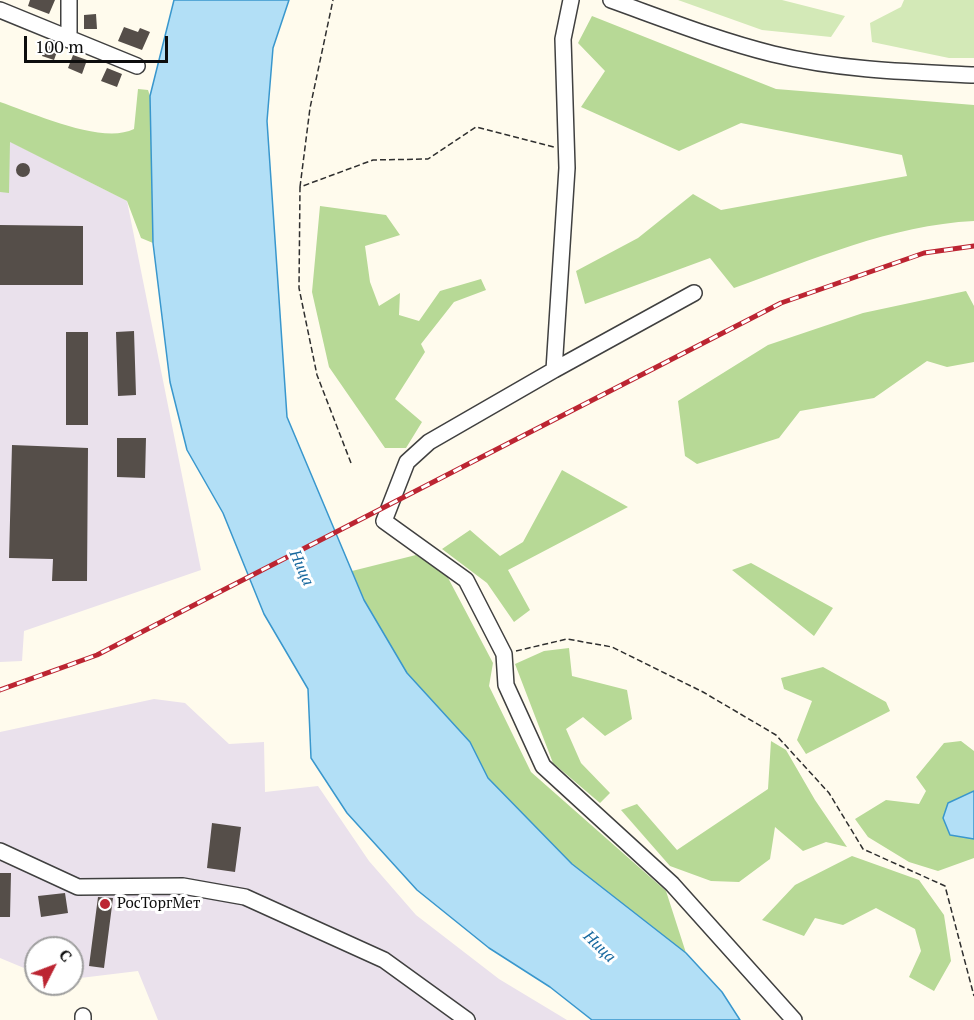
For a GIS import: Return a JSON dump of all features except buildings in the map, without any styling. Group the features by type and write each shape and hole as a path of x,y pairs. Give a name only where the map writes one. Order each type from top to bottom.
{"street":[{"path":"69,0 69,40"},
{"path":"554,370 566,150 563,39 571,0"},
{"path":"611,0 727,42 775,55 890,72 974,75"},
{"path":"0,10 137,66"},
{"path":"694,293 429,442 407,462 384,521 466,580 504,654 506,686 543,766 672,884 794,1020"},
{"path":"0,851 78,887 183,886 245,897 384,960 467,1020"}],"path":[{"path":"333,0 310,108 300,188 299,288 317,375 351,463"},
{"path":"300,188 373,160 428,159 476,127 566,150"},
{"path":"504,654 567,639 612,647 704,692 776,735 829,793 863,849 945,886 974,996"}],"shaded area":[{"path":"9,141 127,201 201,570 24,631 22,661 0,662 0,192 9,192"},
{"path":"154,699 185,703 229,744 264,742 265,792 318,786 369,861 416,915 499,979 567,1020 158,1020 138,971 84,978 84,936 24,936 24,968 0,958 0,732"}],"green space":[{"path":"678,0 782,0 845,16 831,37 762,30"},
{"path":"904,0 974,0 974,58 949,58 872,42 870,23 901,7"},
{"path":"592,16 776,89 974,105 974,221 912,229 882,237 734,288 710,258 585,304 576,271 638,238 693,194 721,210 907,176 902,155 741,123 679,151 581,107 605,71 578,43"},
{"path":"138,89 148,90 150,96 153,243 141,238 127,201 10,142 9,193 0,192 0,102 67,126 104,133 120,133 134,129"},
{"path":"320,206 386,215 400,235 365,246 370,282 379,306 400,293 399,315 419,321 440,291 481,279 486,290 454,302 421,344 425,352 395,399 422,422 406,448 385,448 329,367 312,292"},
{"path":"966,291 974,306 974,362 947,367 927,361 874,398 800,411 779,438 697,464 685,456 678,401 768,345 863,313"},
{"path":"562,470 628,507 508,570 530,610 514,622 487,583 442,549 470,530 500,556 523,542"},
{"path":"416,555 446,574 493,663 489,686 531,772 666,891 686,953 572,864 488,778 470,742 407,673 364,600 352,571"},
{"path":"751,563 833,608 814,636 732,570"},
{"path":"569,648 572,676 627,690 632,719 605,736 583,717 566,729 581,763 610,793 600,803 553,763 515,664 544,651"},
{"path":"823,667 886,702 890,711 806,754 797,740 812,701 784,689 781,678"},
{"path":"771,741 786,750 815,800 847,847 826,842 803,851 775,827 770,859 739,882 711,881 670,866 621,810 637,804 677,850 768,789"},
{"path":"961,741 974,751 974,791 948,803 951,835 974,839 974,858 938,871 909,862 868,837 855,819 886,800 919,804 926,791 916,777 944,743"},
{"path":"852,856 919,880 944,915 951,961 934,991 909,977 921,951 915,929 876,908 843,925 815,918 804,936 762,920 795,885"}],"water":[{"name":"Ница","path":"174,0 289,0 273,48 267,121 287,417 364,600 407,673 470,742 488,778 572,864 686,953 722,992 740,1020 592,1020 550,987 489,948 417,890 347,813 311,758 308,689 264,614 223,513 187,450 170,382 153,243 150,96"},
{"path":"974,791 974,839 950,835 943,818 948,803"}],"railway":[{"path":"0,690 97,655 781,303 924,253 974,246"}],"place":[{"name":"РосТоргМет","path":"105,904"}]}
